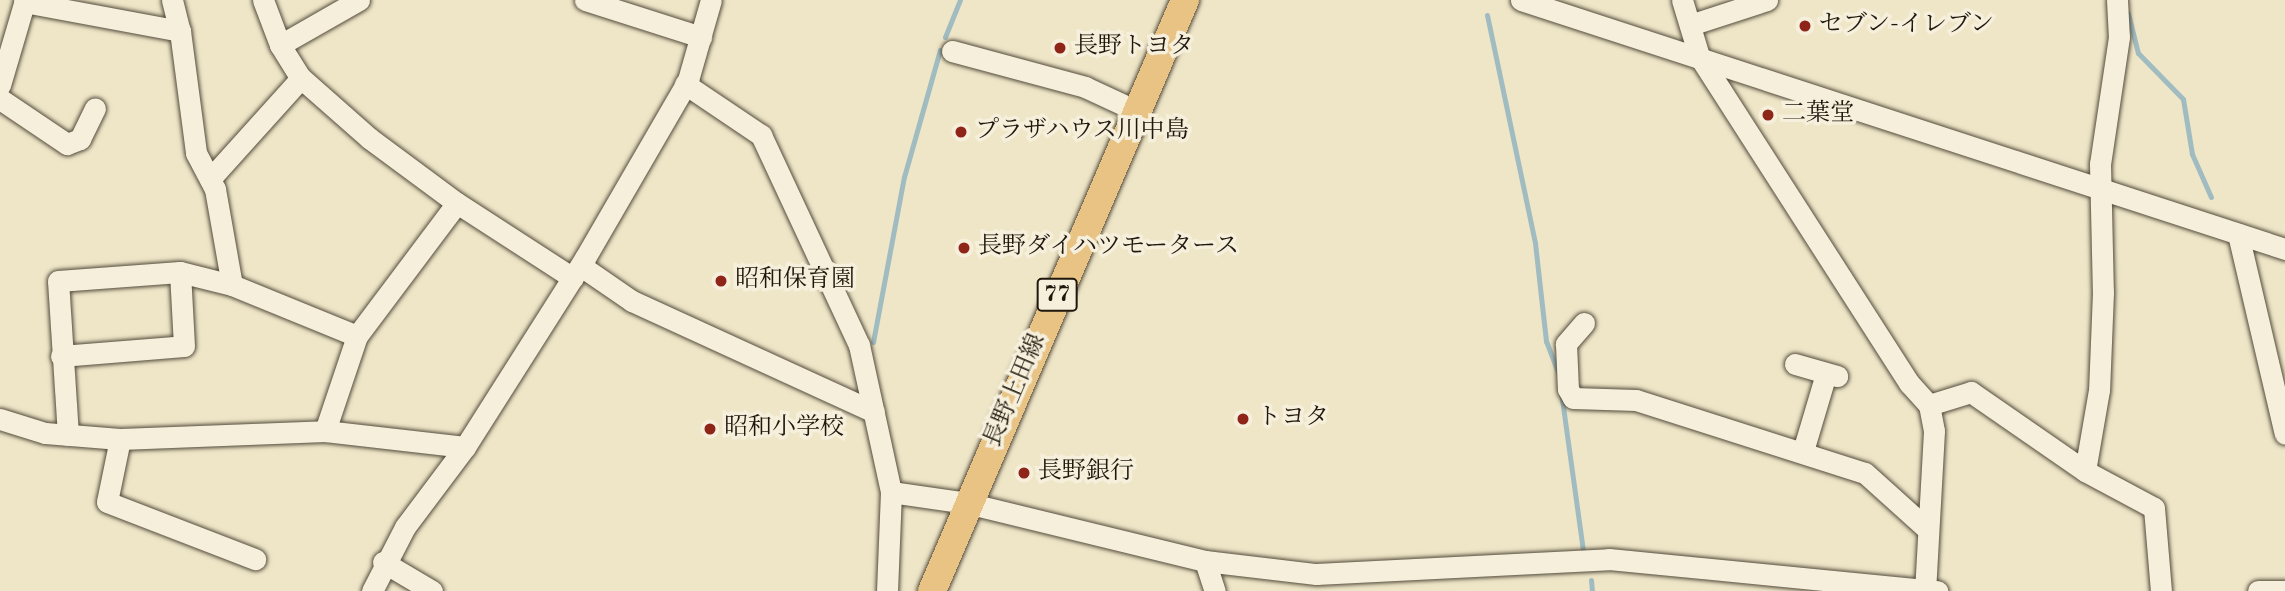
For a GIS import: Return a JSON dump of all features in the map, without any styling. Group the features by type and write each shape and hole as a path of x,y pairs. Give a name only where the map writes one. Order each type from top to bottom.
{"main road":[{"name":"長野上田線","path":"932,591 967,503 1185,0"}],"street":[{"path":"172,0 180,32 196,153 210,179 232,285"},
{"path":"263,0 279,45 301,78 369,138 457,203 632,301 874,412"},
{"path":"279,45 359,0"},
{"path":"584,0 701,37"},
{"path":"372,591 383,562 465,447 577,272 685,84 711,0"},
{"path":"1521,0 2285,249"},
{"path":"891,492 967,503 1205,561 1319,583 1609,559 1929,590 1925,527 1934,431 1929,405 1909,383 1699,56 1682,0"},
{"path":"1690,25 1767,0"},
{"path":"2085,471 2099,390 2103,292 2100,164 2119,37 2117,0"},
{"path":"0,85 24,1 180,32"},
{"path":"952,51 1085,87 1137,111"},
{"path":"210,179 301,78"},
{"path":"685,84 761,135 859,345 891,492 887,591"},
{"path":"0,99 67,144 80,139 95,108"},
{"path":"325,431 357,336 457,203"},
{"path":"2238,234 2285,434"},
{"path":"68,435 58,281 180,272 232,285 357,336"},
{"path":"61,356 184,346 180,272"},
{"path":"1584,323 1566,344 1568,389 1573,398 1636,400 1865,473 1925,527"},
{"path":"1795,364 1833,375 1802,451"},
{"path":"1929,405 1971,393 2085,471 2154,508 2161,591"},
{"path":"0,419 68,435 120,439 325,431 465,447"},
{"path":"120,439 107,502 254,559"},
{"path":"1205,561 1215,591"},
{"path":"383,562 432,591"},
{"path":"2259,591 2285,590"}],"waterway":[{"path":"945,37 960,0"},
{"path":"2128,13 2138,53 2183,99 2192,154 2211,197"},
{"path":"1487,15 1535,243 1546,341 1559,375"},
{"path":"873,342 904,177 940,50"},
{"path":"1561,392 1583,550"},
{"path":"1591,580 1592,591"}],"place":[{"name":"セブン-イレブン","path":"1805,26"},
{"name":"長野トヨタ","path":"1060,48"},
{"name":"二葉堂","path":"1768,115"},
{"name":"プラザハウス川中島","path":"961,132"},
{"name":"長野ダイハツモータース","path":"964,248"},
{"name":"昭和保育園","path":"721,281"},
{"name":"トヨタ","path":"1243,419"},
{"name":"昭和小学校","path":"710,429"},
{"name":"長野銀行","path":"1024,473"}]}
